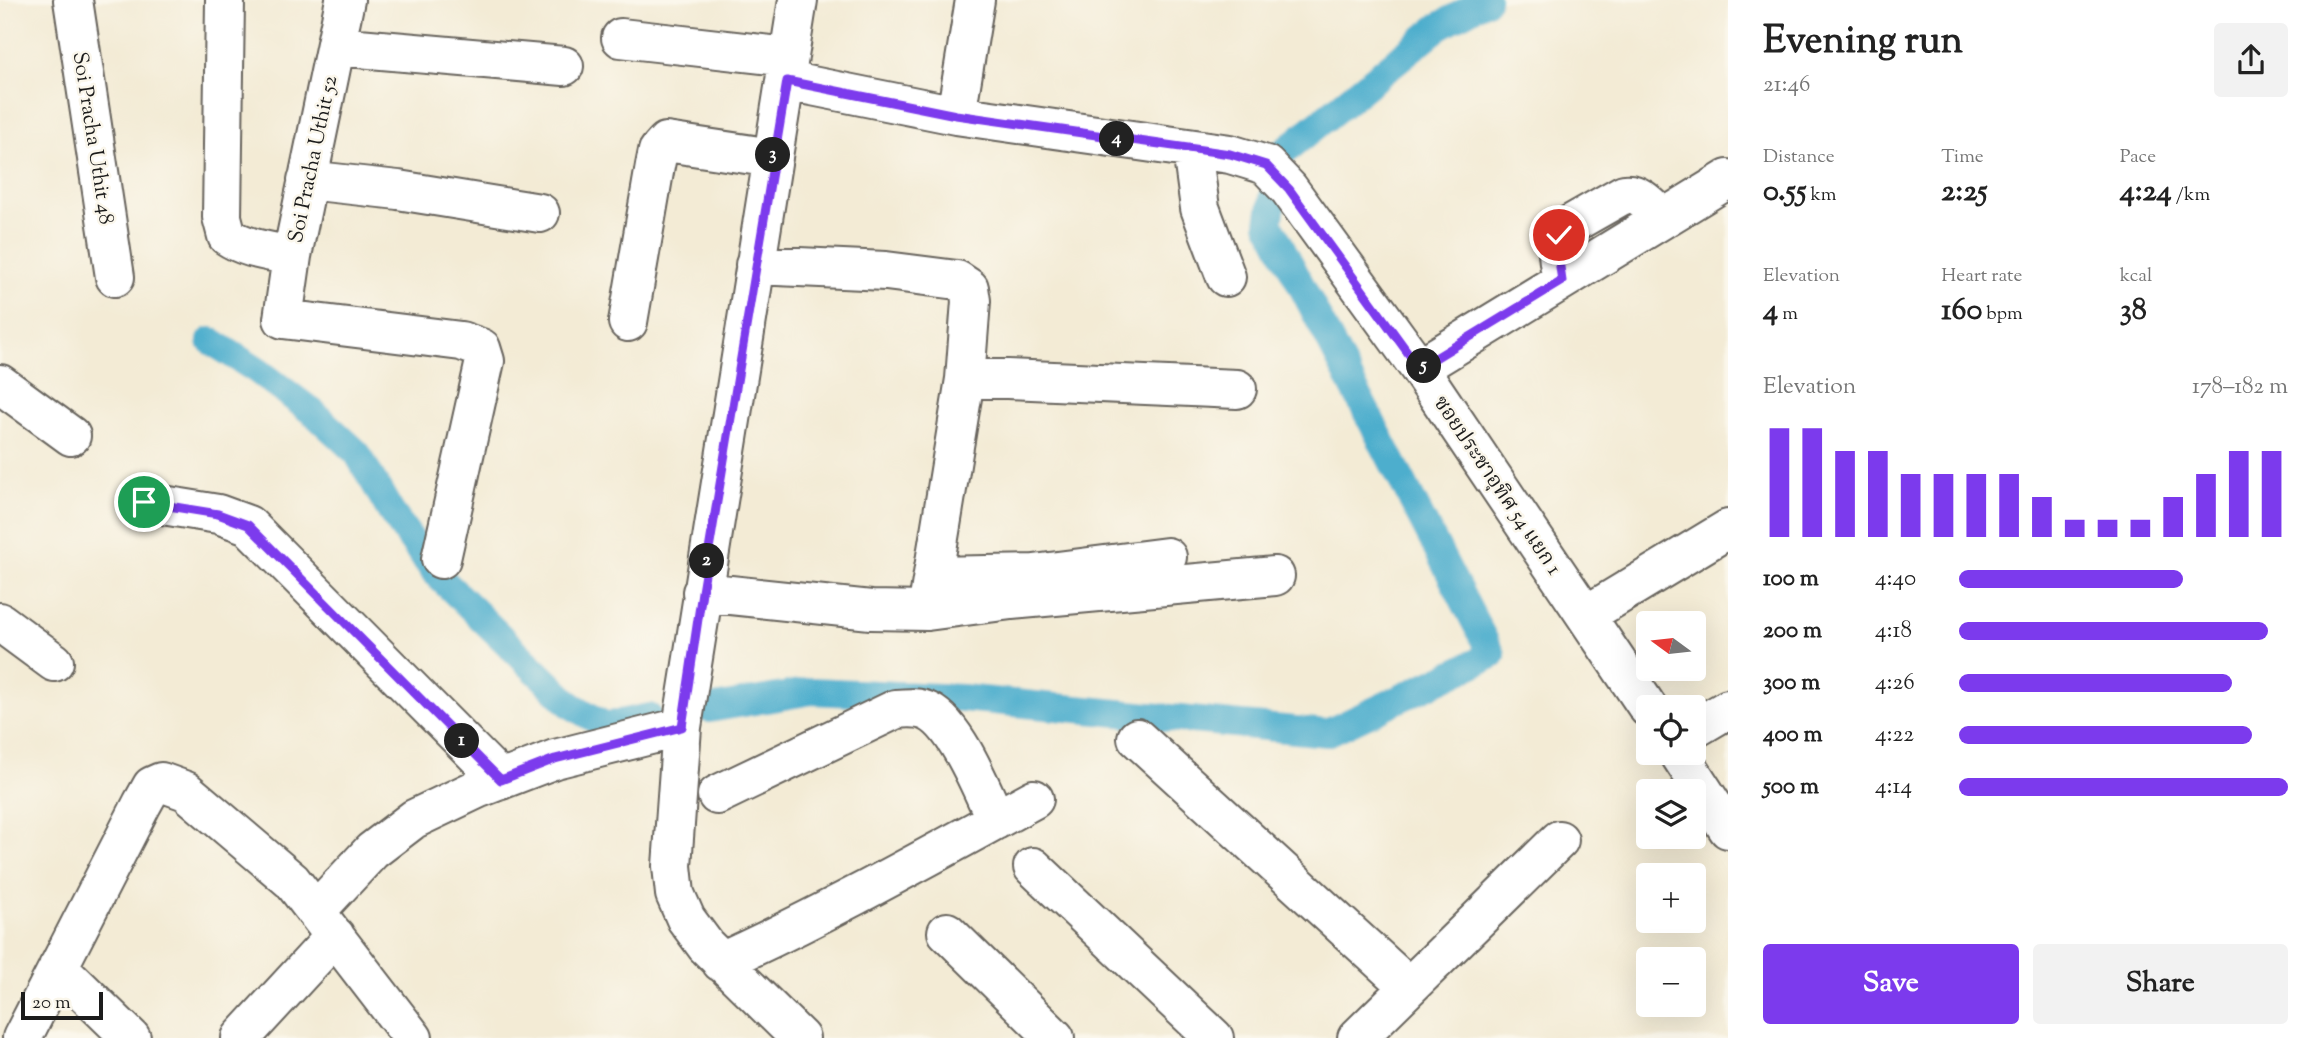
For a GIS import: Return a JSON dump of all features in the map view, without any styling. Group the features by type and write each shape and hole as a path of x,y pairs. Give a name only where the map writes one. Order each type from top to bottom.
{"street":[{"name":"Soi Pracha Uthit 48","path":"73,0 115,277"},
{"path":"225,0 222,218 227,236 251,247 292,256"},
{"name":"Soi Pracha Uthit 52","path":"345,0 292,256 283,319 461,341 481,348 485,360 440,559"},
{"path":"798,0 682,727 672,866 675,894 686,919 706,946 800,1038"},
{"path":"956,115 975,0"},
{"path":"621,37 788,69 956,115 1192,150 1200,208 1226,277"},
{"path":"336,46 564,66"},
{"path":"628,322 655,166 661,146 666,142 773,158"},
{"name":"ซอยประชาอุทิศ 54 แยก 1","path":"1192,150 1230,154 1278,177 1419,368 1639,695"},
{"path":"1419,368 1562,281 1557,246 1559,235 1566,227 1623,194 1632,193 1663,218 1728,179"},
{"path":"307,180 398,190 540,213"},
{"path":"755,265 886,271 957,280 969,288 971,301 965,379 930,594"},
{"path":"965,379 1237,389"},
{"path":"0,384 71,436"},
{"path":"144,502 218,514 248,525 501,780"},
{"path":"1586,615 1728,529"},
{"path":"702,592 871,610 930,594 1034,574 1167,557"},
{"path":"930,594 1011,600 1275,576"},
{"path":"0,622 54,662"},
{"path":"717,795 897,709 909,708 932,713 945,725 962,751 996,820"},
{"path":"1706,722 1728,709"},
{"path":"241,1038 325,923 372,851 414,819 555,759 682,727"},
{"path":"1137,738 1409,987"},
{"path":"1686,765 1728,829"},
{"path":"22,1038 147,795 152,786 161,782 173,784 186,791 292,881 413,1038"},
{"path":"721,962 797,927 1034,800"},
{"path":"1357,1038 1559,840"},
{"path":"1033,867 1214,1038"},
{"path":"947,932 1055,1038"},
{"path":"58,967 131,1038"}],"waterway":[{"path":"709,709 812,691 962,698 1327,733 1492,655 1269,223 1280,155 1438,27 1486,0"},
{"path":"211,341 258,371 315,414 357,453 391,512 436,574 571,705 606,726 649,717"}],"route":[{"path":"144,502 218,514 248,525 501,780 555,759 682,727 787,81 956,115 1230,154 1266,165 1289,189 1419,368 1562,281 1557,246 1559,235"}]}
